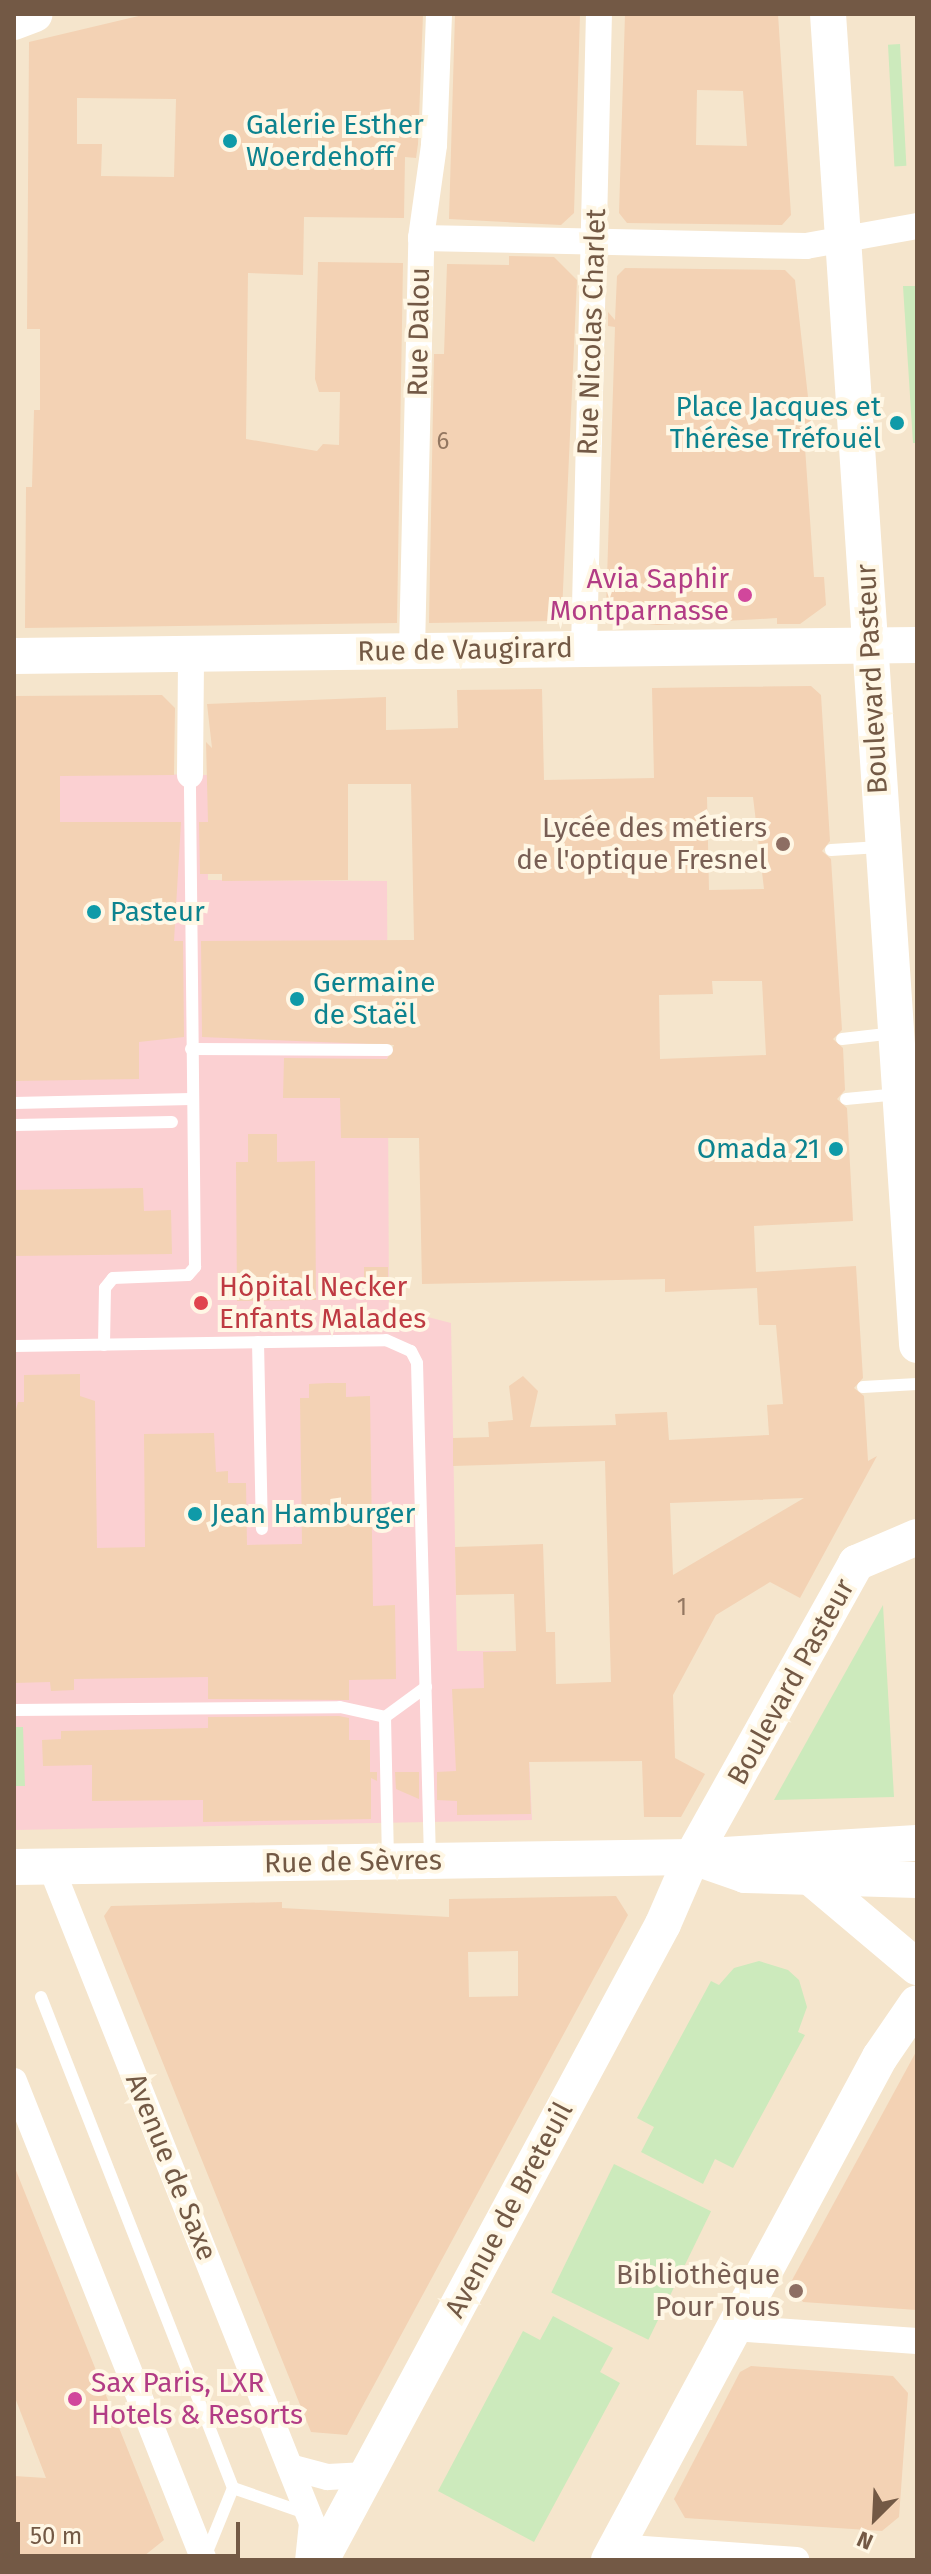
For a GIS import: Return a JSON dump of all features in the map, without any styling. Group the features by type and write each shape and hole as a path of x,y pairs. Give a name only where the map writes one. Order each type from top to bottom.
{"main road":[{"path":"14,22 35,14"},
{"name":"Boulevard Pasteur","path":"828,14 917,1345"},
{"name":"Rue de Vaugirard","path":"14,656 917,645"},
{"name":"Boulevard Pasteur","path":"692,1857 856,1563 917,1537"},
{"name":"Rue de Sèvres","path":"14,1867 692,1857 917,1843"},
{"name":"Rue de Sèvres","path":"692,1857 745,1875 917,1880"},
{"name":"Avenue de Breteuil","path":"321,2560 663,1924 692,1857"},
{"path":"810,1877 917,1967"},
{"path":"613,2554 880,2057 917,2003"}],"street":[{"name":"Rue Dalou","path":"412,650 421,238 434,145 439,14"},
{"name":"Rue Nicolas Charlet","path":"584,649 599,14"},
{"path":"421,238 595,243 845,242 917,226"},
{"path":"190,775 191,655"},
{"name":"Avenue de Saxe","path":"51,1867 308,2515 308,2560"},
{"path":"14,2081 204,2560"},
{"path":"734,2328 917,2341"},
{"path":"290,2467 328,2477 366,2475"},
{"path":"613,2554 797,2560"}],"lane":[{"path":"104,1345 105,1288 113,1278 188,1275 195,1267 190,775"},
{"path":"831,850 882,847"},
{"path":"842,1039 895,1033"},
{"path":"191,1049 387,1050"},
{"path":"846,1099 899,1094"},
{"path":"14,1103 191,1099"},
{"path":"14,1125 172,1122"},
{"path":"14,1346 386,1340 411,1351 417,1363 430,1861"},
{"path":"258,1342 262,1529"},
{"path":"863,1387 917,1384"},
{"path":"14,1710 340,1707 385,1717 426,1687"},
{"path":"385,1717 388,1861"},
{"path":"41,1997 233,2488 204,2560"},
{"path":"233,2488 308,2515"}],"shaded area":[{"path":"14,14 917,14 917,2560 14,2560"},
{"name":"Hôpital Necker Enfants Malades","path":"14,772 208,775 208,880 387,881 389,1307 451,1323 457,1651 524,1651 532,1820 14,1830"}],"green space":[{"path":"900,44 906,166 894,166 888,45"},
{"path":"903,286 915,286 917,443 913,443"},
{"path":"883,1605 894,1797 774,1800"},
{"path":"14,1727 23,1727 25,1786 14,1786"},
{"path":"759,1961 788,1970 799,1980 807,2007 798,2032 805,2035 733,2168 715,2159 703,2184 641,2152 654,2127 637,2118 711,1981 719,1985 734,1968"},
{"path":"614,2164 711,2211 648,2340 551,2293"},
{"path":"553,2316 613,2348 600,2372 620,2383 534,2542 438,2491 523,2331 540,2340"}],"building":[{"path":"147,14 423,14 418,144 416,158 405,157 404,218 304,217 303,275 248,273 246,439 317,451 323,444 339,445 340,392 319,392 315,379 318,262 403,263 397,623 25,628 26,487 32,487 34,410 40,410 40,329 27,329 29,42","holes":["77,98 176,99 174,177 101,176 102,144 77,144"]},
{"path":"455,14 580,14 574,213 561,225 449,219"},
{"path":"625,14 778,14 791,215 782,225 627,223 619,213","holes":["697,90 743,91 747,146 696,145"]},
{"path":"509,256 554,257 577,280 562,612 552,621 429,623 434,354 444,354 447,264 509,265"},
{"path":"625,268 785,270 795,280 812,433 804,433 814,577 824,577 826,605 800,624 777,624 777,618 657,625 616,620 606,610 615,327 608,326 608,312 615,320 617,276"},
{"path":"811,686 821,695 830,841 822,851 831,859 842,1030 833,1039 843,1048 845,1090 837,1099 847,1108 853,1221 754,1226 756,1272 856,1266 863,1378 854,1388 864,1396 868,1461 877,1456 800,1598 770,1582 716,1615 673,1695 675,1758 705,1774 681,1817 644,1817 642,1761 529,1762 531,1814 457,1815 457,1801 437,1800 437,1772 456,1771 452,1689 484,1688 483,1652 516,1651 514,1594 456,1595 455,1547 543,1544 546,1632 555,1632 556,1684 611,1682 605,1461 453,1466 453,1438 489,1437 488,1422 513,1420 509,1386 523,1376 538,1391 530,1427 616,1425 615,1414 667,1412 669,1440 769,1435 767,1405 783,1404 776,1325 759,1325 757,1288 665,1292 665,1279 422,1284 419,1138 341,1138 340,1098 283,1098 284,1058 387,1059 394,1045 202,1037 201,941 414,940 411,784 348,784 348,880 222,881 222,874 200,874 199,822 208,822 206,742 212,748 207,704 386,697 386,730 458,728 457,690 542,689 544,780 654,778 652,688","holes":["707,797 753,797 764,889 709,890","712,981 762,981 766,1055 660,1059 659,995 713,994","804,1498 673,1575 670,1503"]},
{"name":"Pasteur","path":"162,695 175,708 174,775 60,776 60,822 181,822 174,941 183,941 184,1037 139,1042 139,1079 14,1081 14,696"},
{"path":"248,1134 277,1134 277,1162 315,1161 316,1300 237,1301 236,1162 248,1162"},
{"path":"143,1188 144,1211 171,1210 172,1254 14,1256 14,1190"},
{"path":"364,1267 388,1267 388,1300 364,1300"},
{"name":"Jean Hamburger","path":"80,1374 80,1396 95,1401 97,1548 145,1547 144,1434 214,1433 216,1472 228,1471 228,1483 246,1483 247,1545 302,1544 300,1398 309,1398 309,1384 328,1383 346,1383 346,1397 370,1396 373,1606 395,1605 396,1679 349,1680 349,1700 208,1699 208,1677 74,1679 74,1690 51,1691 50,1682 14,1683 14,1417 18,1402 24,1402 24,1375"},
{"path":"208,1717 349,1718 349,1740 370,1740 370,1772 377,1772 377,1781 371,1778 371,1819 203,1822 203,1800 92,1801 92,1765 43,1766 42,1740 61,1739 61,1731 208,1728"},
{"path":"395,1772 419,1772 419,1799 396,1789"},
{"path":"616,1896 628,1915 347,2435 311,2432 104,1916 111,1906 282,1902 282,1908 449,1917 449,1899","holes":["518,1951 518,1996 469,1997 468,1952"]},
{"path":"917,2050 917,2310 803,2302 791,2282"},
{"path":"15,2168 164,2540 139,2560 14,2560 14,2476 46,2478 14,2395"},
{"path":"751,2366 893,2376 908,2393 899,2517 882,2531 685,2518 674,2499 740,2372"}],"place":[{"name":"Galerie Esther Woerdehoff","path":"230,141"},
{"name":"Place Jacques et Thérèse Tréfouël","path":"897,423"},
{"name":"Avia Saphir Montparnasse","path":"745,595"},
{"name":"Lycée des métiers de l'optique Fresnel","path":"783,844"},
{"name":"Pasteur","path":"94,912"},
{"name":"Germaine de Staël","path":"297,999"},
{"name":"Omada 21","path":"836,1149"},
{"name":"Hôpital Necker Enfants Malades","path":"201,1303"},
{"name":"Jean Hamburger","path":"195,1514"},
{"name":"Bibliothèque Pour Tous","path":"796,2291"},
{"name":"Sax Paris, LXR Hotels & Resorts","path":"75,2399"}]}
